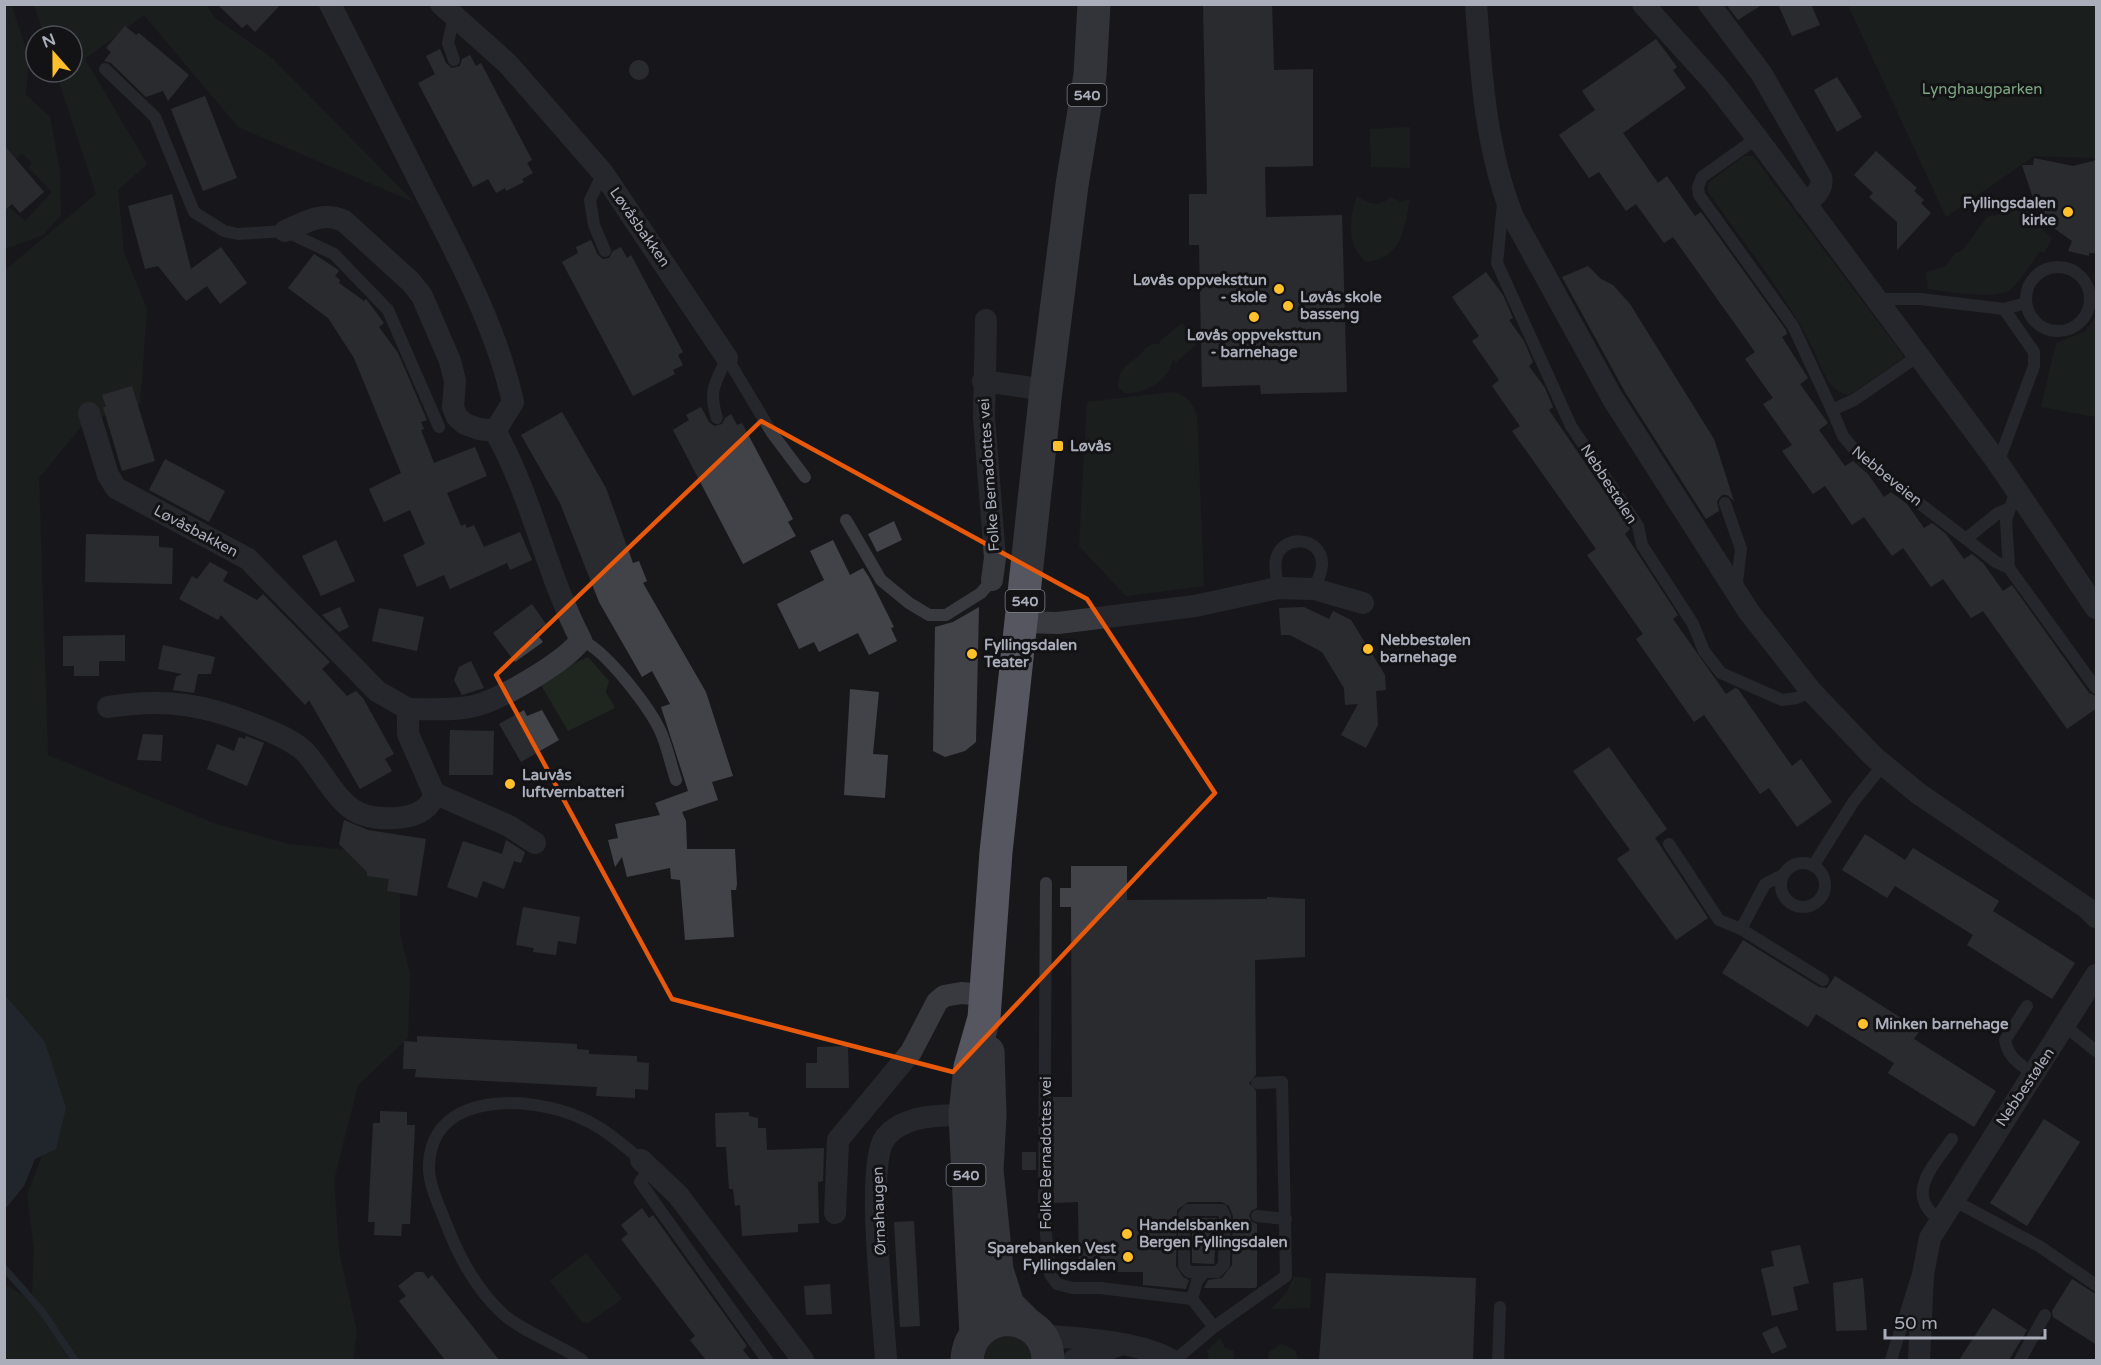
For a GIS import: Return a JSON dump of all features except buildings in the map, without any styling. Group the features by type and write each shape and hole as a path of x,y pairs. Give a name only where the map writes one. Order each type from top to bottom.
{"main road":[{"name":"540","path":"1072,185 1071,76 1076,4"},
{"name":"540","path":"1038,1340 1008,1305 997,1270 987,1170 970,1067 985,1006 996,852 1023,622 1046,390 1072,185 1090,75 1094,4"},
{"name":"540","path":"972,1348 978,1115"},
{"name":"540","path":"972,1348 983,1328 1000,1320 1018,1321 1038,1340"}],"street":[{"path":"330,4 451,242 497,346 513,402 495,431"},
{"name":"Nebbestølen","path":"1476,4 1490,137 1504,194 1513,217 1612,399 1736,591 1775,647 1811,691 1883,765 1919,794 2097,917"},
{"path":"1643,4 1716,85 1757,138 1874,299 1998,463 2012,500 2097,608"},
{"path":"1709,4 1761,73 1821,177 1822,183 1816,195 1805,204"},
{"name":"Løvåsbakken","path":"447,10 508,64 603,173 727,358"},
{"path":"285,231 320,217 333,215 344,221 411,282 422,296 450,361 455,381 453,407 457,417 465,424 495,431"},
{"name":"Folke Bernadottes vei","path":"986,320 983,381 995,558 992,580"},
{"name":"Folke Bernadottes vei","path":"983,381 1046,390"},
{"name":"Løvåsbakken","path":"88,413 108,475 116,488 248,559 377,691 408,709 447,710 488,701 552,665 581,640"},
{"path":"495,431 528,503 541,548 566,611 581,640"},
{"path":"1023,622 1058,623 1195,606 1278,588 1314,589 1363,603"},
{"path":"108,707 158,701 189,704 227,713 268,730 303,751 334,790 358,812 384,818 413,814 433,800 434,793 408,734 408,709"},
{"path":"434,793 509,826 535,843"},
{"name":"Nebbestølen","path":"1919,1360 1923,1274 1930,1238 2097,975"},
{"path":"835,1214 838,1140 911,1052 937,1002 945,996 961,993 985,1006"},
{"name":"Ørnahaugen","path":"886,1360 879,1237 878,1155 885,1138 909,1121 978,1115"},
{"path":"645,1164 678,1195 803,1360"},
{"path":"1038,1340 1118,1345 1153,1352 1171,1360"},
{"path":"1074,1360 1118,1345"}],"lane":[{"path":"447,10 448,43 454,60"},
{"path":"105,69 155,117 194,212 224,231 238,234 285,231 334,254 388,310 395,321 439,428"},
{"name":"Nebbeveien","path":"1757,138 1702,177 1698,187 1699,195 1793,326 1843,436 1863,460 1996,562 2009,568 2097,688"},
{"path":"603,173 590,200 594,225 605,251"},
{"name":"Nebbestølen","path":"1504,194 1497,263 1570,426 1638,526 1642,545 1693,624 1704,651 1722,672 1782,700 1797,698 1811,691"},
{"path":"2064,267 2081,276 2090,295 2085,317 2067,330 2045,329 2029,314 2026,303 2029,283 2044,270 2064,267"},
{"path":"1874,299 1920,299 2004,309 2026,303"},
{"path":"2004,309 2034,351"},
{"path":"1998,463 2034,366 2034,351 2045,329"},
{"path":"1832,410 1854,400 1918,356"},
{"path":"717,418 711,402 712,390 727,358"},
{"name":"Løvåsbakken","path":"727,358 772,433 805,477"},
{"path":"1967,538 2012,500"},
{"path":"2009,568 2006,520 2012,500"},
{"path":"1725,503 1741,549 1736,591"},
{"name":"Folke Bernadottes vei","path":"846,520 881,580 909,603 929,615 946,615 981,593 992,580"},
{"path":"1278,588 1276,562 1278,554 1289,543 1296,541 1312,544 1322,557 1322,572 1314,589"},
{"path":"581,640 588,643 606,659 646,709 661,734 676,780"},
{"path":"1813,866 1854,801 1883,765"},
{"path":"1669,844 1719,920 1740,930 1823,980"},
{"path":"1740,930 1765,884 1784,875 1800,863 1813,866 1819,871 1824,884 1820,898 1808,906 1800,907 1787,900 1781,888 1784,875"},
{"name":"Folke Bernadottes vei","path":"1046,883 1044,1214 1050,1274 1057,1284 1072,1288 1100,1288 1192,1299"},
{"path":"2027,1006 2005,1040 2007,1050 2013,1059 2033,1074"},
{"path":"2066,1027 2093,1048 2097,1035"},
{"path":"1175,1360 1214,1327 1286,1276 1282,1082 1257,1083"},
{"path":"582,1360 504,1316 482,1290 456,1247 430,1182 429,1164 433,1144 446,1125 472,1108 494,1102 524,1103 581,1118 611,1134 645,1164 640,1182 767,1360"},
{"path":"1940,1220 1930,1214 1922,1203 1922,1191 1927,1175 1952,1139"},
{"path":"1953,1200 2038,1246 2097,1285"},
{"path":"1188,1210 1222,1210 1225,1216 1224,1265 1217,1272 1204,1272 1189,1272 1184,1266 1184,1215 1188,1210"},
{"path":"1257,1216 1286,1219"},
{"path":"1204,1272 1197,1281 1192,1299 1214,1327"},
{"name":"Nebbestølen","path":"1891,1360 1912,1287 1918,1275 1923,1274"},
{"path":"1498,1360 1500,1306"},
{"path":"2020,1360 2045,1315"}],"highlighted area":[{"path":"761,421 1087,599 1215,793 953,1072 672,999 496,675"}],"green space":[{"path":"11,4 24,43 26,95 50,117 60,171 61,215 43,235 5,249 4,203 25,221 52,192 29,168 32,162 22,154 11,162 5,152 4,5"},
{"path":"34,5 207,5 215,18 272,58 414,202 238,127 144,15 85,59 147,164 118,190 124,253 147,309 140,404 85,422 39,478 48,755 216,824 289,844 385,854 400,865 400,935 410,973 408,1038 358,1085 334,1180 339,1252 357,1332 353,1360 5,1360 5,1284 32,1301 34,1247 27,1195 58,1114 5,1030 4,271 96,194 60,84 84,84 84,24 40,24"},
{"name":"Lynghaugparken","path":"1848,5 2096,5 2096,158 2034,156 1946,217"},
{"path":"1410,127 1410,168 1371,167 1370,129"},
{"path":"1744,156 1753,156 1903,355 1902,359 1849,395 1831,385 1793,312 1708,192 1708,183"},
{"path":"1357,196 1374,204 1391,197 1401,202 1410,199 1403,231 1394,248 1387,255 1366,262 1352,239 1351,222"},
{"path":"2022,196 2036,223 2052,239 2044,253 2040,251 2011,289 2004,293 1984,295 1928,289 1926,272 1946,266 1955,253 1962,251 1987,217 2008,212 2011,199"},
{"path":"2096,315 2096,417 2041,407 2056,343 2086,331"},
{"path":"1182,323 1199,342 1176,362 1173,359 1167,374 1161,380 1155,385 1133,393 1125,393 1118,387 1124,368 1148,346 1160,344 1159,342"},
{"path":"1172,392 1188,399 1197,414 1204,586 1126,596 1079,546 1087,402"},
{"path":"588,657 609,681 606,692 615,708 568,731 538,680"},
{"path":"586,1253 622,1299 588,1323 582,1322 550,1281"},
{"path":"1294,1276 1311,1279 1310,1308 1271,1309 1287,1292"},
{"path":"1022,1334 1037,1360 980,1360 987,1340"},
{"path":"1220,1338 1225,1348 1234,1351 1234,1360 1209,1360 1207,1351"},
{"path":"1281,1344 1295,1350 1298,1360 1268,1360 1269,1352"}],"shaded area":[{"path":"5,995 45,1042 66,1108 56,1149 35,1159 24,1186 5,1209"}],"waterway":[{"path":"4,1268 42,1311 75,1360"}],"place":[{"name":"Fyllingsdalen kirke","path":"2068,212"},
{"name":"Løvås oppveksttun - skole","path":"1279,289"},
{"name":"Løvås skole basseng","path":"1288,306"},
{"name":"Løvås oppveksttun - barnehage","path":"1254,317"},
{"name":"Løvås","path":"1058,446"},
{"name":"Nebbestølen barnehage","path":"1368,649"},
{"name":"Fyllingsdalen Teater","path":"972,654"},
{"name":"Lauvås luftvernbatteri","path":"510,784"},
{"name":"Minken barnehage","path":"1863,1024"},
{"name":"Handelsbanken Bergen Fyllingsdalen","path":"1127,1234"},
{"name":"Sparebanken Vest Fyllingsdalen","path":"1128,1257"}]}
